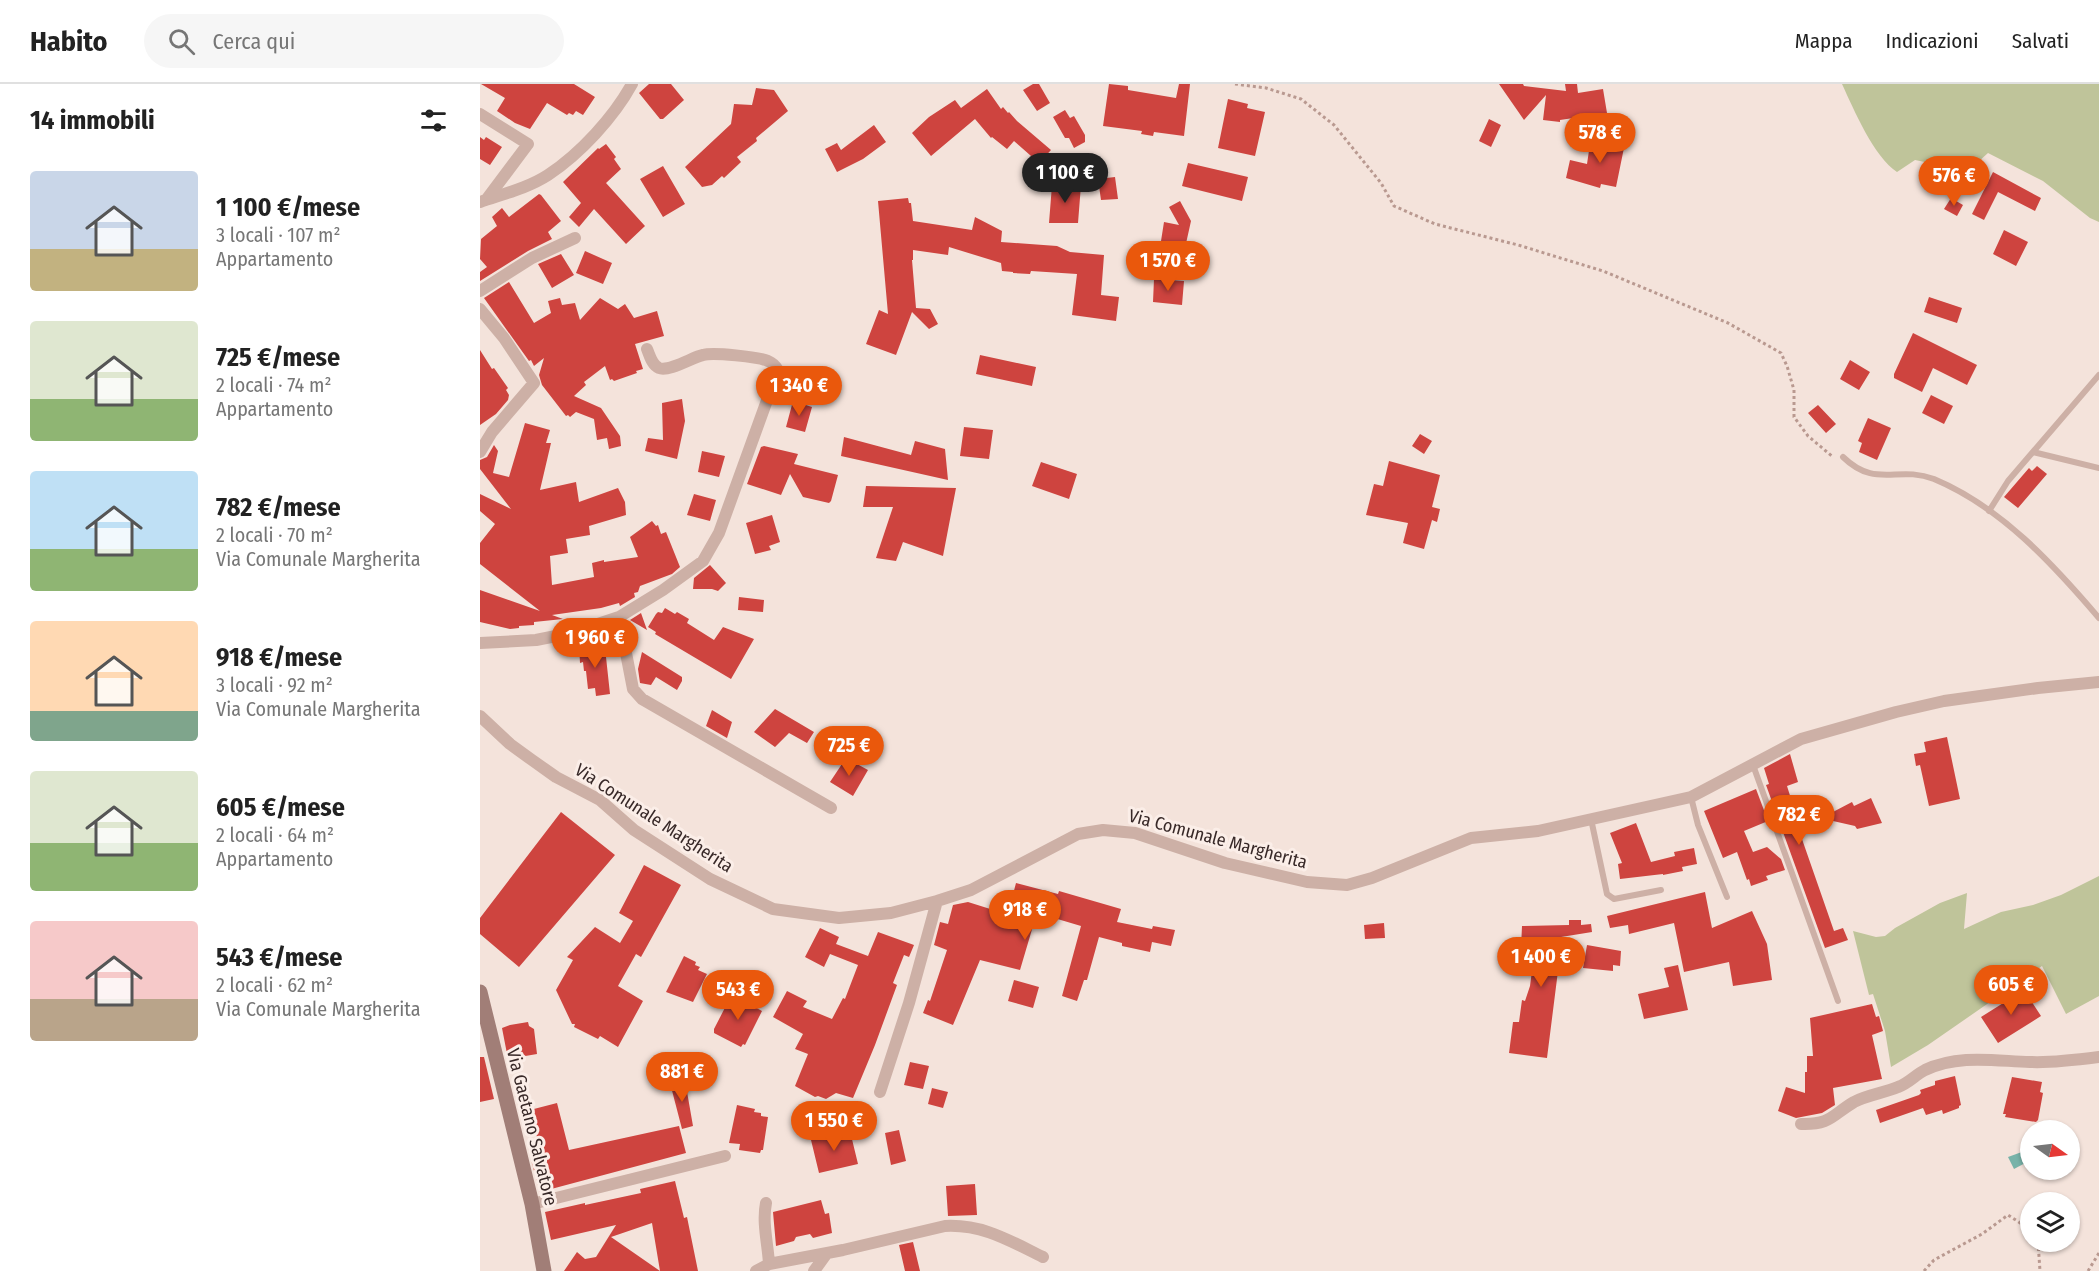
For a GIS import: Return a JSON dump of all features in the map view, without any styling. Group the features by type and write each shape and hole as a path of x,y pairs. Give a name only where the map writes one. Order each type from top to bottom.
{"street":[{"path":"483,201 519,189 547,175 569,159 594,135 632,84"},
{"path":"480,114 528,144 483,201"},
{"path":"480,291 532,258 575,238"},
{"path":"480,309 504,338 534,383 492,432 480,452"},
{"path":"480,643 536,640 571,633 619,616 663,590 703,561 719,533 778,370 766,359 716,354 705,354 665,369 657,368 647,349"},
{"path":"619,616 633,689 642,699 831,808"},
{"name":"Via Comunale Margherita","path":"480,716 510,744 556,777 600,800 634,830 710,879 773,909 839,918 891,912 971,890 1078,834 1103,830 1135,833 1225,863 1307,882 1347,885 1372,878 1471,838 1538,831 1691,797 1801,739 1896,712 1944,701 2099,682"},
{"path":"880,1092 909,1003 937,901"},
{"name":"Via Gaetano Salvatore","path":"480,992 532,1204 544,1271"},
{"path":"1801,1124 1830,1120 1855,1102 1911,1082 1924,1071 1943,1064 1968,1059 2060,1062 2099,1057"},
{"path":"532,1204 725,1156"},
{"path":"766,1203 764,1213 769,1264"},
{"path":"756,1271 769,1264 945,1226 962,1225 987,1230 1043,1257"},
{"path":"814,1271 827,1253"}],"lane":[{"path":"1989,512 2008,481 2099,375"},
{"path":"2033,452 2099,468"},
{"path":"1843,458 1853,467 1873,475 1912,473 1932,478 1963,494 2032,544 2099,618"},
{"path":"1753,765 1838,1001"},
{"path":"1691,797 1698,825 1727,897"},
{"path":"1591,819 1607,894 1614,899 1661,890"}],"path":[{"path":"1235,84 1266,88 1301,99 1334,125 1381,183 1394,206 1435,224 1518,245 1603,271 1728,323 1781,353 1794,390 1794,417 1808,436 1822,449 1833,457 1843,458"},
{"path":"1924,1271 1934,1260 1982,1234 2008,1215 2020,1223"},
{"path":"2039,1252 2040,1271"},
{"path":"2088,1271 2099,1253"}],"green space":[{"path":"1842,84 2099,84 2099,222 2090,218 2043,181 1988,153 1968,171 1915,160 1897,172 1880,156"},
{"path":"2099,876 2099,996 2066,1014 2042,966 1928,1045 1891,1067 1885,1031 1873,994 1869,995 1853,931 1876,937 1885,936 1940,903 1967,893 1964,929 2001,912 2033,905 2061,895"}],"water":[{"path":"2020,1153 2020,1166 2014,1169 2008,1157"}],"building":[{"path":"481,84 574,84 595,97 583,115 576,111 573,115 569,113 567,115 547,103 530,129 515,123 497,111 505,98"},
{"path":"649,84 671,84 684,100 663,119 660,119 639,93"},
{"path":"1033,84 1039,84 1050,103 1037,111 1023,90"},
{"path":"1109,84 1128,86 1128,90 1176,98 1179,84 1190,84 1184,136 1154,132 1153,136 1141,134 1142,131 1103,126"},
{"path":"1499,84 1523,84 1524,86 1566,91 1565,84 1577,84 1578,93 1603,89 1607,113 1560,120 1560,122 1543,120 1546,95 1524,120"},
{"path":"756,88 774,90 788,111 737,157 741,162 724,178 722,176 712,185 702,187 685,167 731,124 734,104 752,105"},
{"path":"987,89 1001,109 1003,107 1051,150 1039,163 1014,141 1007,149 991,138 975,119 931,156 912,133 929,117 955,100 961,108"},
{"path":"1228,99 1248,104 1247,108 1265,112 1255,156 1218,148"},
{"path":"1065,110 1070,118 1074,116 1085,135 1085,142 1074,148 1069,138 1065,138 1053,117"},
{"path":"1489,119 1501,125 1491,147 1479,141"},
{"path":"874,125 886,142 863,159 837,172 825,149 837,143 841,150"},
{"path":"1612,134 1626,138 1616,187 1601,184 1600,188 1566,178 1570,160 1587,164 1590,144 1609,146"},
{"path":"480,137 484,140 486,137 502,147 490,165 480,159"},
{"path":"606,144 616,157 614,159 621,169 606,183 645,226 626,244 594,209 579,227 569,217 581,203 563,182 598,148"},
{"path":"1188,163 1248,177 1242,201 1182,186"},
{"path":"663,166 685,204 663,217 640,179"},
{"path":"1993,172 2041,198 2035,211 1998,192 1984,220 1972,214"},
{"path":"1115,177 1118,199 1101,200 1098,179"},
{"path":"1066,184 1081,185 1078,223 1049,223 1052,185 1066,186"},
{"path":"539,194 561,221 548,232 552,239 480,281 480,272 487,267 480,259 481,239 497,226 492,217 502,208 509,217"},
{"path":"908,198 911,203 913,221 972,230 975,217 1002,231 1001,242 1057,246 1070,252 1104,255 1101,295 1119,297 1116,321 1072,315 1077,274 1031,271 1030,274 1013,273 1002,271 1001,263 949,247 948,255 913,250 916,308 930,309 938,324 929,329 912,312 896,355 866,344 879,310 888,314 878,201"},
{"path":"1951,198 1963,205 1957,216 1944,209"},
{"path":"1180,201 1191,221 1185,248 1161,241 1164,222 1179,225 1169,207"},
{"path":"2004,230 2028,242 2016,266 1993,254"},
{"path":"585,251 612,263 603,284 576,273"},
{"path":"561,254 574,275 552,288 538,264"},
{"path":"1154,279 1184,281 1182,305 1153,302"},
{"path":"509,282 534,323 551,313 548,301 560,298 562,305 575,303 580,320 600,298 618,309 625,304 634,318 657,311 664,336 635,344 643,369 614,381 610,380 605,366 584,382 586,385 574,396 601,408 620,436 621,446 609,449 607,438 597,440 594,419 576,412 570,417 566,416 542,385 539,375 544,358 534,366 531,360 529,361 484,298"},
{"path":"1929,297 1962,308 1957,323 1924,312"},
{"path":"1913,333 1977,365 1967,385 1933,368 1922,392 1894,378"},
{"path":"480,350 508,388 506,390 509,395 508,400 496,414 480,425"},
{"path":"980,355 1036,367 1032,386 976,374"},
{"path":"1850,360 1870,372 1859,390 1840,379"},
{"path":"1931,395 1953,406 1944,424 1922,413"},
{"path":"682,399 685,421 677,459 645,451 648,438 663,440 662,403"},
{"path":"793,401 812,407 805,432 786,427"},
{"path":"1818,405 1836,424 1826,433 1808,413"},
{"path":"1868,418 1891,428 1877,460 1859,452 1862,443 1858,441"},
{"path":"525,423 550,430 546,443 551,443 540,490 576,482 579,502 618,488 625,502 626,515 589,526 590,535 566,539 568,553 550,556 552,585 594,577 592,563 638,557 630,537 652,521 656,526 658,525 661,534 666,532 680,567 672,574 640,586 638,592 634,593 635,597 620,606 619,603 552,615 563,619 534,622 534,625 519,626 519,628 510,629 480,622 480,590 540,611 480,564 480,543 495,524 480,511 480,494 511,509 480,469 480,460 487,457 494,445 498,451 493,473 509,477"},
{"path":"964,427 993,430 989,459 960,456"},
{"path":"1420,434 1432,441 1424,454 1412,446"},
{"path":"844,437 911,455 915,441 945,449 948,480 841,456"},
{"path":"761,447 798,454 794,464 838,475 831,501 829,503 803,497 790,474 781,495 747,484"},
{"path":"702,451 725,456 719,477 698,472"},
{"path":"1389,461 1440,475 1432,507 1440,509 1437,522 1432,520 1424,549 1403,543 1408,523 1366,515 1374,484 1383,486"},
{"path":"1041,462 1077,474 1069,499 1032,486"},
{"path":"2037,466 2047,474 2018,508 2004,497 2029,468 2032,471"},
{"path":"866,486 956,488 943,556 903,542 896,561 876,558 893,507 863,507"},
{"path":"694,494 716,500 710,521 687,515"},
{"path":"772,515 780,542 769,546 771,550 755,554 746,523"},
{"path":"710,565 726,583 718,591 693,589 694,578"},
{"path":"739,597 764,600 763,612 738,610"},
{"path":"665,608 689,619 687,623 714,640 723,627 754,639 731,679 655,634 656,632 648,627 656,614 662,613"},
{"path":"641,613 647,630 630,620"},
{"path":"592,645 593,647 601,646 602,657 606,657 610,694 596,696 595,688 588,689 586,671 584,671 583,662 580,663 579,646"},
{"path":"642,652 682,677 677,690 656,677 651,685 640,683 638,669"},
{"path":"775,709 814,732 807,743 789,733 775,747 754,732"},
{"path":"712,710 732,722 727,738 706,726"},
{"path":"1947,737 1960,799 1929,806 1920,765 1916,766 1914,754 1926,752 1924,742"},
{"path":"1790,754 1798,782 1787,786 1797,818 1795,819 1834,931 1843,928 1848,940 1825,948 1766,785 1769,784 1764,768"},
{"path":"846,758 868,770 853,796 830,782"},
{"path":"1756,789 1768,821 1744,831 1753,852 1767,847 1781,859 1785,870 1766,876 1768,880 1751,886 1737,852 1723,858 1704,811"},
{"path":"1871,798 1882,823 1857,829 1855,826 1833,821 1831,813 1852,802 1854,806"},
{"path":"561,812 615,855 519,967 480,934 480,918"},
{"path":"1636,823 1651,862 1675,856 1674,852 1694,848 1697,864 1682,867 1683,871 1663,875 1620,879 1618,864 1622,863 1610,833"},
{"path":"644,865 681,885 641,957 636,954 618,986 643,1001 618,1047 600,1036 598,1039 574,1027 575,1024 572,1024 556,990 573,960 567,957 595,927 620,943 633,921 619,913"},
{"path":"1016,883 1058,894 1059,891 1121,909 1117,922 1152,929 1153,926 1175,930 1171,946 1152,942 1150,952 1122,946 1122,943 1099,937 1087,980 1084,980 1077,1001 1062,996 1081,926 1044,915 1040,928 1033,926 1020,970 980,960 953,1025 923,1013 928,1000 930,1001 947,950 934,945 940,922 948,924 953,905 968,902 1003,913 1007,900 1011,902"},
{"path":"1705,892 1712,928 1752,911 1767,944 1772,980 1733,986 1729,962 1684,972 1674,923 1629,934 1628,925 1610,928 1607,916"},
{"path":"1569,920 1581,920 1581,925 1591,924 1592,932 1555,938 1559,963 1547,1058 1509,1053 1513,1022 1519,1022 1522,1000 1525,1001 1530,986 1535,948 1521,948 1522,926 1569,925"},
{"path":"1384,923 1385,938 1365,939 1364,925"},
{"path":"820,928 839,937 836,944 868,956 878,932 914,945 909,957 904,955 893,983 897,985 853,1098 836,1093 826,1099 815,1097 795,1086 808,1054 795,1049 803,1034 773,1017 787,991 807,1001 803,1007 832,1019 843,998 845,999 858,965 830,954 824,967 805,957"},
{"path":"1587,945 1621,951 1620,966 1613,965 1613,971 1583,968"},
{"path":"684,956 696,962 695,965 700,967 698,970 707,974 693,1002 666,992"},
{"path":"1678,965 1688,1010 1644,1019 1638,994 1669,987 1664,968"},
{"path":"1014,980 1039,987 1033,1008 1008,1001"},
{"path":"2024,990 2041,1016 1998,1043 1981,1017"},
{"path":"732,994 754,1004 753,1006 762,1011 745,1045 741,1047 714,1033"},
{"path":"1872,1004 1876,1017 1879,1016 1883,1031 1872,1035 1882,1079 1833,1088 1835,1105 1822,1113 1796,1118 1778,1111 1786,1087 1805,1093 1807,1056 1813,1056 1810,1018"},
{"path":"528,1022 529,1026 534,1029 537,1054 508,1059 502,1028"},
{"path":"480,1057 484,1057 494,1099 480,1102"},
{"path":"910,1062 929,1066 923,1089 904,1085"},
{"path":"1955,1076 1961,1105 1959,1108 1943,1114 1942,1110 1926,1115 1923,1108 1880,1123 1876,1110 1919,1095 1920,1090 1935,1085 1935,1081"},
{"path":"2012,1077 2042,1082 2040,1092 2043,1093 2038,1120 2005,1117 2006,1114 2003,1114"},
{"path":"669,1079 682,1082 683,1087 686,1086 693,1126 682,1129"},
{"path":"932,1088 948,1092 943,1108 928,1104"},
{"path":"557,1103 569,1150 679,1126 686,1153 540,1192 531,1160 542,1157 530,1110"},
{"path":"737,1105 755,1109 754,1112 768,1117 763,1150 760,1153 739,1150 740,1144 729,1143"},
{"path":"899,1130 906,1161 891,1165 885,1133"},
{"path":"850,1131 858,1164 819,1173 811,1140"},
{"path":"675,1181 684,1218 687,1217 698,1271 660,1271 564,1271 577,1252 585,1259 596,1257 616,1225 551,1240 545,1212 641,1193 640,1189","holes":["652,1223 660,1271 611,1237"]},
{"path":"975,1184 977,1215 948,1216 946,1186"},
{"path":"821,1200 825,1214 829,1213 832,1233 813,1238 810,1234 796,1237 794,1241 776,1246 773,1212"},
{"path":"913,1242 920,1271 905,1271 899,1245"}]}
